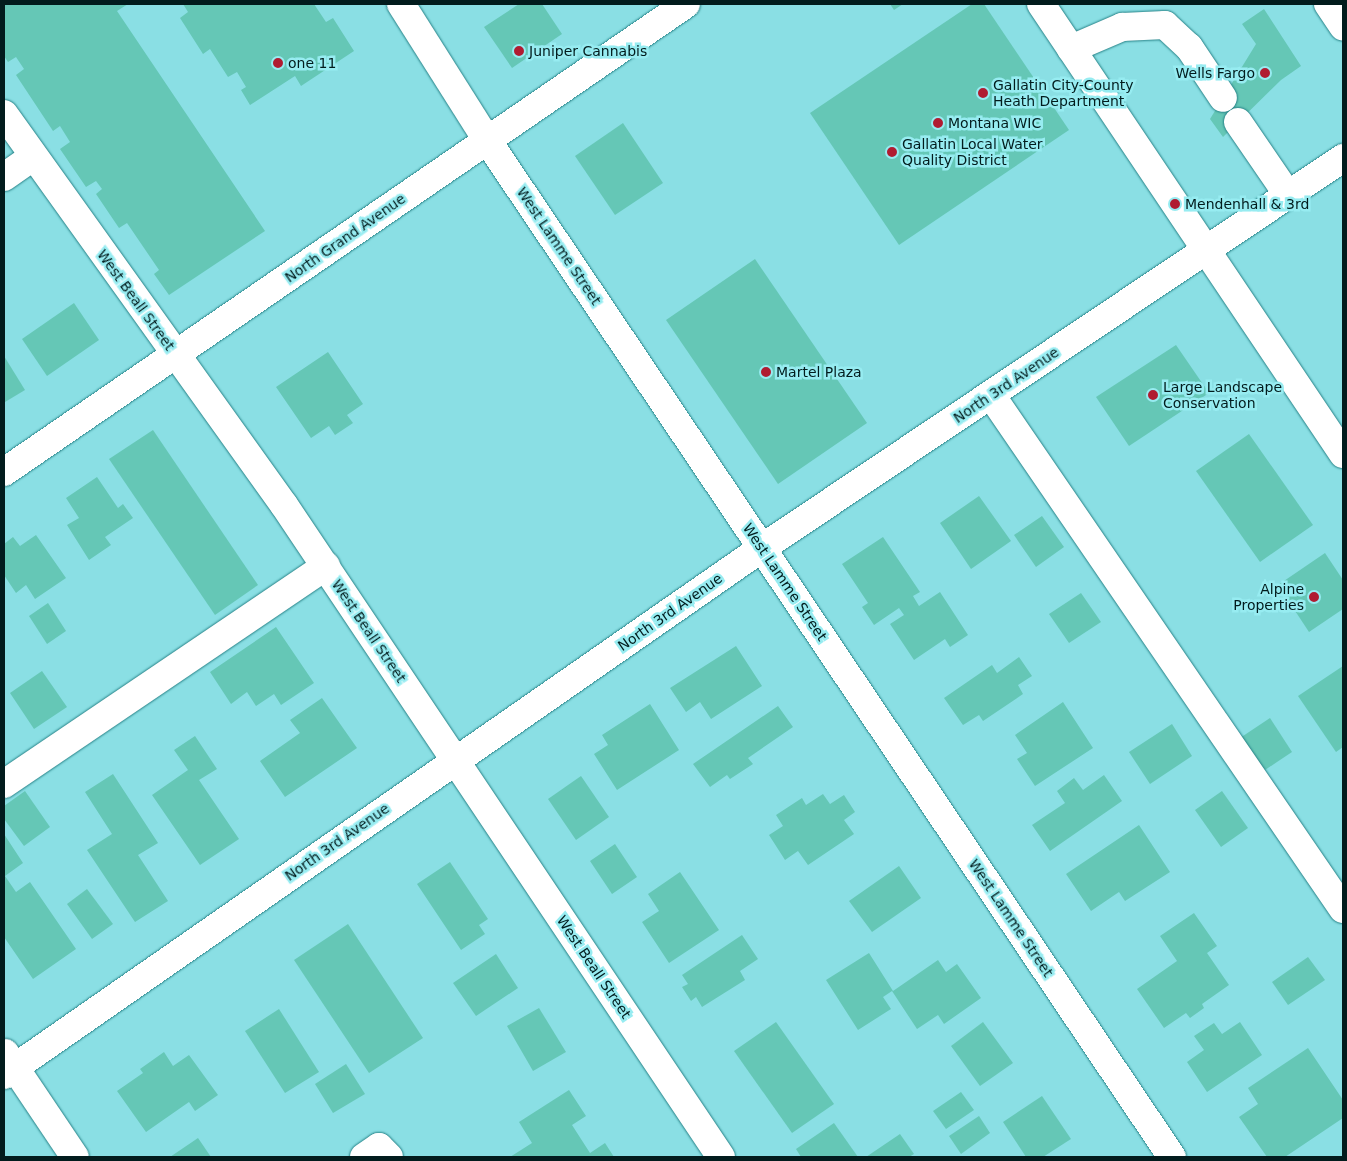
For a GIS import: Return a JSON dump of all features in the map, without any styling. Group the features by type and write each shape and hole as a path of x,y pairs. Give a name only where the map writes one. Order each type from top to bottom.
{"street":[{"name":"West Lamme Street","path":"401,4 487,140 1172,1157"},
{"name":"North Grand Avenue","path":"4,472 686,4"},
{"path":"1041,4 1343,454"},
{"path":"1328,4 1343,26"},
{"path":"1071,49 1122,27 1165,25 1189,47 1223,98"},
{"name":"West Beall Street","path":"4,114 326,566 721,1157"},
{"path":"1238,122 1288,195"},
{"path":"4,177 34,157"},
{"name":"North 3rd Avenue","path":"7,1065 456,760 762,548 1343,158"},
{"path":"991,395 1343,909"},
{"path":"4,784 326,566"},
{"path":"7,1065 75,1157"},
{"path":"364,1157 379,1147 389,1157"}],"building":[{"path":"4,4 128,4 117,11 265,231 169,295 154,274 159,270 127,223 119,228 96,194 102,189 96,181 86,187 60,149 70,142 60,126 53,131 16,75 24,69 16,57 8,62 4,56"},
{"name":"one 11","path":"183,4 314,4 326,22 333,18 354,51 301,86 295,76 250,105 241,90 246,87 237,72 228,77 210,49 203,54 180,18 188,12"},
{"name":"Juniper Cannabis","path":"519,4 542,4 562,34 512,68 484,27"},
{"path":"890,4 903,4 894,10"},
{"path":"972,4 984,4 1069,130 899,245 810,113"},
{"name":"Wells Fargo","path":"1264,9 1301,66 1281,80 1223,137 1210,119 1256,44 1242,24"},
{"path":"623,123 663,183 615,215 575,156"},
{"name":"Martel Plaza","path":"755,259 867,423 778,484 666,320"},
{"path":"74,303 99,340 47,376 22,339"},
{"name":"Large Landscape Conservation","path":"1176,345 1209,393 1129,446 1096,397"},
{"path":"328,352 363,404 347,415 353,423 335,435 329,426 311,438 276,387"},
{"path":"4,356 25,390 5,402 4,401"},
{"path":"153,430 258,585 215,615 109,459"},
{"path":"1249,434 1313,525 1260,562 1196,471"},
{"path":"97,477 118,508 123,504 133,518 105,537 111,545 89,560 67,525 79,518 66,498"},
{"path":"979,496 1011,541 971,569 940,523"},
{"path":"1042,516 1064,547 1036,567 1014,535"},
{"path":"36,535 66,578 35,599 26,585 16,593 4,575 4,544 13,537 20,546"},
{"path":"883,537 920,592 913,596 919,606 940,592 968,635 950,647 945,639 914,660 890,624 904,615 899,608 874,625 862,607 868,603 842,564"},
{"name":"Alpine Properties","path":"1325,553 1343,580 1343,609 1309,632 1278,585"},
{"path":"1081,593 1101,622 1069,643 1049,614"},
{"path":"48,603 66,631 47,644 29,616"},
{"path":"276,627 314,683 281,705 274,694 256,706 247,692 231,704 210,672"},
{"path":"736,646 762,686 711,719 700,702 686,712 670,688"},
{"path":"1019,657 1032,676 1018,685 1023,694 983,721 979,715 963,725 944,698 992,665 997,673"},
{"path":"1343,666 1343,747 1336,752 1298,696"},
{"path":"42,671 67,707 34,729 10,693"},
{"path":"322,698 357,748 285,797 260,761 300,733 290,720"},
{"path":"1063,702 1093,748 1035,786 1017,759 1027,753 1015,735"},
{"path":"650,704 679,750 617,790 594,754 608,745 602,735"},
{"path":"778,706 793,727 748,758 753,764 730,779 727,775 710,787 693,764"},
{"path":"1270,718 1292,752 1262,772 1240,738"},
{"path":"1172,724 1192,756 1150,784 1129,752"},
{"path":"195,736 217,769 199,780 239,839 200,865 152,795 188,770 174,750"},
{"path":"113,774 158,843 138,855 168,901 135,922 87,850 112,834 85,792"},
{"path":"1104,775 1122,801 1050,851 1032,825 1065,803 1057,791 1074,778 1083,790"},
{"path":"581,776 609,817 576,840 548,799"},
{"path":"25,791 50,827 24,846 4,819 4,806"},
{"path":"1222,791 1248,828 1221,847 1195,810"},
{"path":"823,794 830,804 844,795 855,812 844,820 854,834 808,865 798,851 785,860 769,835 783,826 776,815 802,798 806,805"},
{"path":"1139,825 1170,872 1125,901 1119,892 1091,911 1066,874"},
{"path":"4,834 23,863 5,876 16,892 30,882 76,949 33,979 4,937"},
{"path":"615,844 637,877 612,894 590,861"},
{"path":"450,862 488,919 479,925 485,934 461,950 417,884"},
{"path":"899,866 921,898 872,932 849,901"},
{"path":"680,872 719,930 669,963 642,922 659,911 648,894"},
{"path":"87,889 113,924 92,939 67,904"},
{"path":"1194,913 1217,946 1207,953 1229,985 1202,1004 1204,1008 1190,1018 1186,1013 1164,1028 1137,989 1177,961 1160,936"},
{"path":"348,924 423,1038 369,1073 294,960"},
{"path":"742,935 758,959 740,971 745,980 702,1007 696,997 691,1001 682,987 688,984 682,975"},
{"path":"869,953 893,991 938,960 946,972 957,964 981,998 944,1024 938,1015 917,1029 892,991 883,997 891,1009 858,1030 826,980"},
{"path":"496,954 518,988 476,1016 453,983"},
{"path":"1308,957 1325,980 1288,1005 1272,982"},
{"path":"539,1008 566,1052 533,1071 507,1026"},
{"path":"279,1009 319,1072 285,1093 245,1031"},
{"path":"776,1022 834,1104 792,1133 734,1051"},
{"path":"983,1022 1013,1063 980,1086 951,1046"},
{"path":"1240,1022 1262,1055 1207,1092 1187,1062 1204,1050 1194,1036 1214,1023 1222,1034"},
{"path":"1308,1048 1343,1100 1343,1118 1285,1157 1267,1157 1239,1117 1258,1104 1248,1088"},
{"path":"164,1052 173,1066 189,1055 218,1095 195,1111 189,1102 146,1132 117,1091 143,1073 140,1069"},
{"path":"346,1064 365,1094 333,1113 315,1084"},
{"path":"569,1090 586,1116 572,1125 590,1153 605,1143 614,1157 510,1157 532,1143 519,1122"},
{"path":"961,1092 974,1110 946,1129 933,1111"},
{"path":"1042,1096 1071,1139 1043,1157 1026,1157 1003,1122"},
{"path":"979,1116 990,1133 961,1154 949,1136"},
{"path":"834,1123 858,1157 801,1157 796,1149"},
{"path":"900,1134 914,1154 909,1157 866,1157"},
{"path":"198,1138 211,1157 170,1157"}],"place":[{"name":"Juniper Cannabis","path":"519,51"},
{"name":"one 11","path":"278,63"},
{"name":"Wells Fargo","path":"1265,73"},
{"name":"Gallatin City-County Heath Department","path":"983,93"},
{"name":"Montana WIC","path":"938,123"},
{"name":"Gallatin Local Water Quality District","path":"892,152"},
{"name":"Mendenhall & 3rd","path":"1175,204"},
{"name":"Martel Plaza","path":"766,372"},
{"name":"Large Landscape Conservation","path":"1153,395"},
{"name":"Alpine Properties","path":"1314,597"}]}
